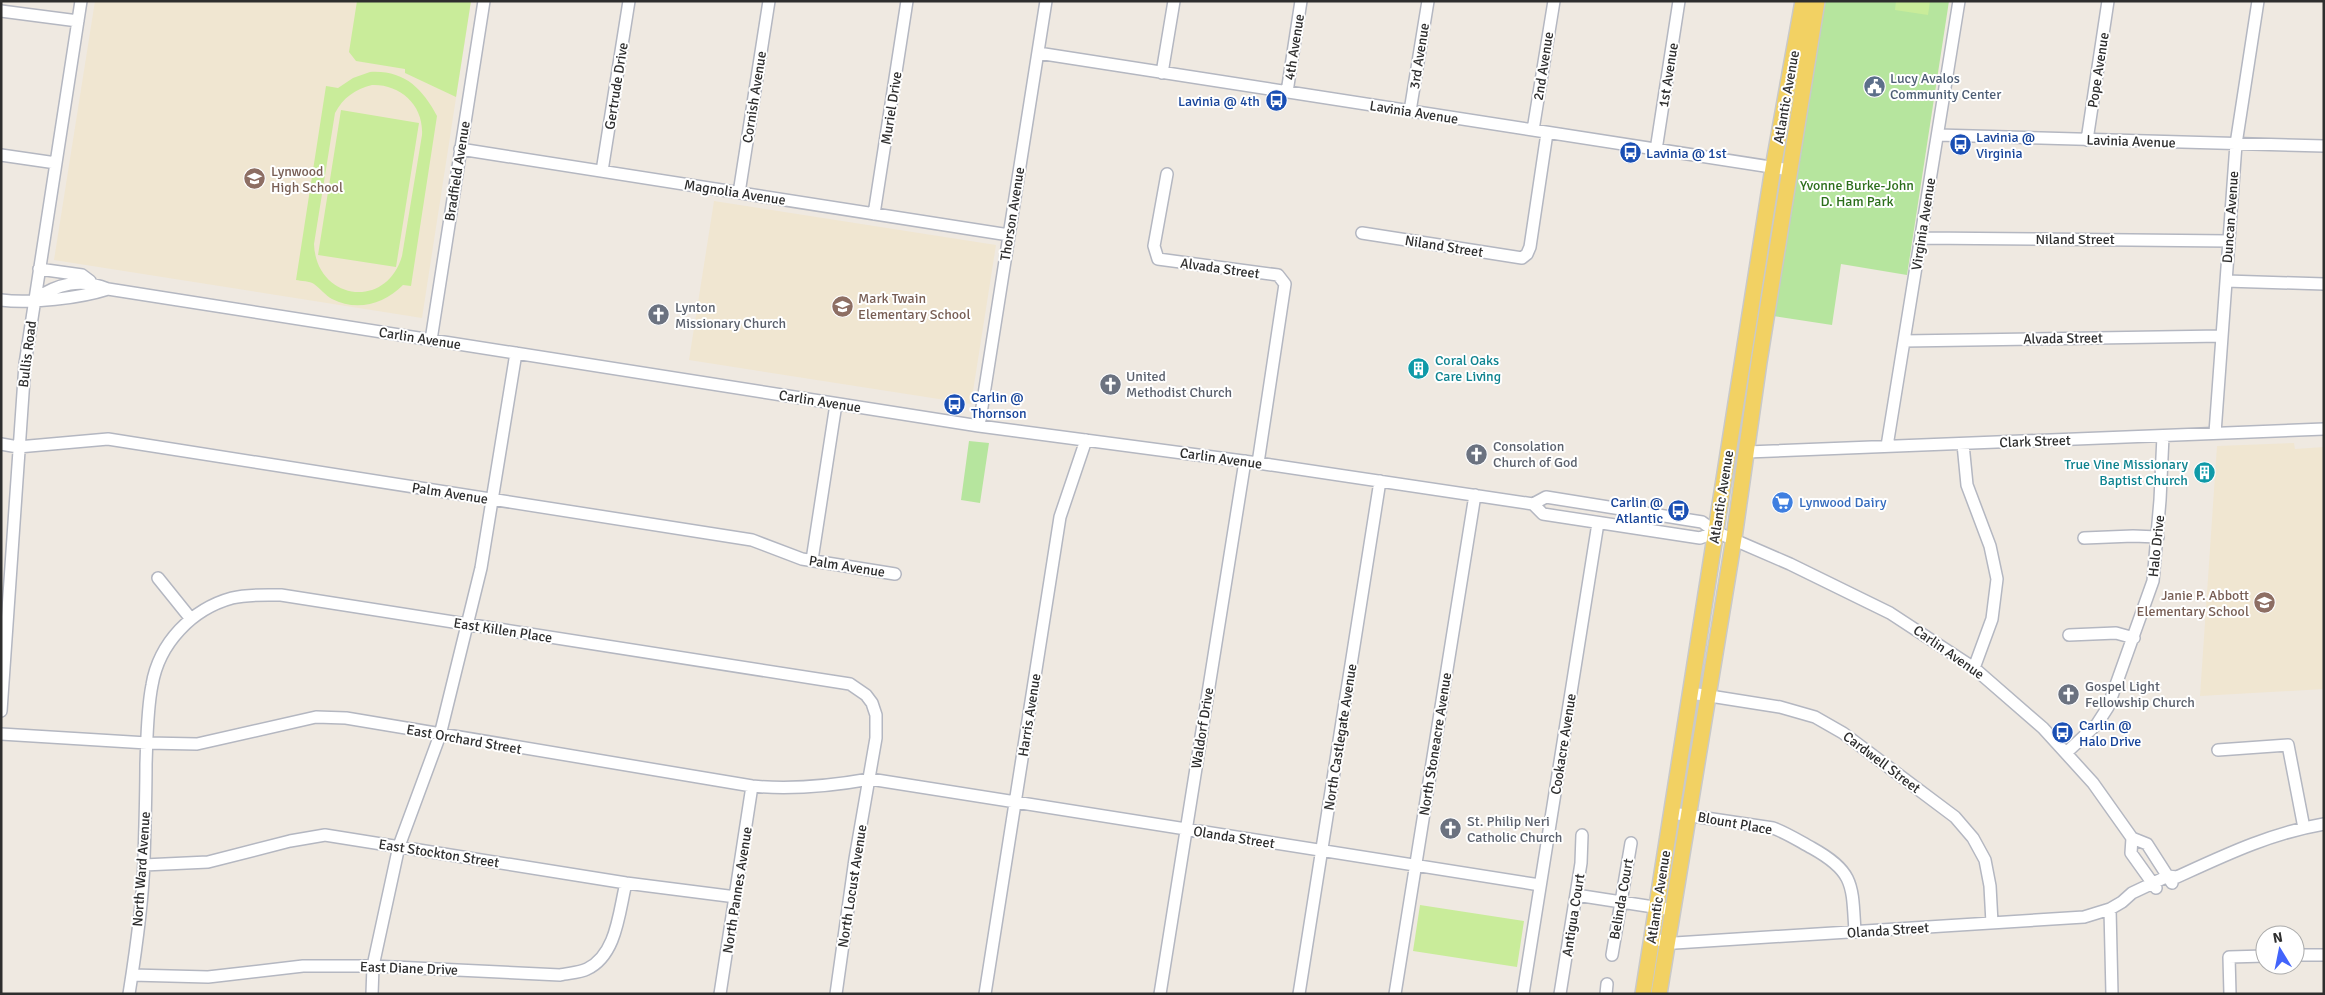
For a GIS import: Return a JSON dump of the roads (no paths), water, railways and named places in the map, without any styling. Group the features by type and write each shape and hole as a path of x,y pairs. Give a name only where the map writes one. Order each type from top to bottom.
{"main road":[{"name":"Atlantic Avenue","path":"1643,994 1773,168 1803,1"},
{"name":"Atlantic Avenue","path":"1659,994 1734,538 1817,1"}],"street":[{"name":"Bullis Road","path":"1,711 5,590 25,364 81,1"},
{"name":"Bradfield Avenue","path":"431,340 484,1"},
{"name":"Gertrude Drive","path":"602,172 629,1"},
{"name":"Cornish Avenue","path":"739,193 769,1"},
{"name":"Muriel Drive","path":"874,214 908,1"},
{"name":"Thorson Avenue","path":"979,426 1046,1"},
{"path":"1162,73 1174,1"},
{"name":"4th Avenue","path":"1287,92 1301,1"},
{"name":"3rd Avenue","path":"1410,111 1428,1"},
{"name":"2nd Avenue","path":"1533,130 1554,1"},
{"name":"1st Avenue","path":"1656,150 1679,1"},
{"name":"Virginia Avenue","path":"1887,446 1959,1"},
{"name":"Pope Avenue","path":"2087,140 2108,1"},
{"name":"Duncan Avenue","path":"2215,433 2236,144 2258,1"},
{"path":"1,11 78,21"},
{"name":"Lavinia Avenue","path":"1038,54 1790,170"},
{"name":"Niland Street","path":"1362,233 1514,258 1524,256 1530,247 1547,133"},
{"name":"Lavinia Avenue","path":"1938,135 2324,146"},
{"name":"Magnolia Avenue","path":"460,149 1009,235"},
{"path":"1,155 56,163"},
{"name":"Alvada Street","path":"1166,174 1154,246 1156,256 1162,260 1278,275 1283,280 1284,297 1258,463"},
{"name":"Niland Street","path":"1921,238 2229,241"},
{"path":"39,269 82,275 94,283"},
{"path":"2226,281 2324,284"},
{"name":"Carlin Avenue","path":"34,300 46,291 64,284 94,283 108,289 979,426 1245,461 1533,504 1543,514 1598,523 1700,538 1716,532"},
{"name":"Carlin Avenue","path":"1,300 19,302 91,295 108,289"},
{"name":"Alvada Street","path":"1904,341 2222,336"},
{"path":"372,994 374,966 399,846 440,735 481,568 516,353"},
{"path":"812,560 836,404"},
{"name":"Clark Street","path":"1747,452 2324,429"},
{"name":"Halo Drive","path":"2066,753 2103,716 2134,638 2153,581 2158,537 2163,436"},
{"name":"Palm Avenue","path":"1,444 18,447 108,439 752,540 812,560 895,574"},
{"name":"Harris Avenue","path":"985,994 1060,517 1086,440"},
{"path":"1963,444 1967,485 1990,546 1997,579 1992,618 1974,668"},
{"name":"Waldorf Drive","path":"1160,994 1245,461"},
{"name":"North Castlegate Avenue","path":"1299,994 1380,481"},
{"name":"North Stoneacre Avenue","path":"1395,994 1475,495"},
{"name":"Carlin Avenue","path":"1533,504 1546,497 1702,522 1716,532 1734,538 1884,610 1926,634 1974,668 2020,706 2093,783 2132,838 2147,844 2172,879"},
{"name":"Cookacre Avenue","path":"1523,994 1598,523"},
{"path":"2084,538 2158,537"},
{"path":"158,578 191,619"},
{"name":"East Killen Place","path":"147,743 155,671 169,641 191,619 213,605 232,598 256,595 281,595 850,684 866,695 876,715 870,779"},
{"path":"2069,634 2114,633 2134,638"},
{"name":"Cardwell Street","path":"1691,693 1793,710 1825,721 1954,817 1974,838 1985,860 1990,880 1992,923"},
{"name":"East Orchard Street","path":"1,734 147,743 197,744 215,742 327,716 752,786 794,788 838,785 870,779 927,789"},
{"name":"North Ward Avenue","path":"129,994 144,865 147,743"},
{"path":"2218,750 2288,745 2304,828"},
{"name":"North Locust Avenue","path":"836,994 855,859 870,779"},
{"name":"North Pannes Avenue","path":"720,994 752,786"},
{"name":"Olanda Street","path":"927,789 1540,885"},
{"name":"Blount Place","path":"1672,812 1779,830 1829,857 1842,869 1851,886 1855,932"},
{"name":"Olanda Street","path":"1652,940 1667,942 1855,932 2084,917 2110,909 2132,893 2155,887 2245,846 2304,828 2324,824"},
{"name":"East Stockton Street","path":"144,865 208,862 290,841 325,835 626,883 736,897"},
{"name":"Antigua Court","path":"1560,994 1576,895 1582,835"},
{"name":"Carlin Avenue","path":"2132,838 2131,853 2155,887"},
{"name":"Belinda Court","path":"1612,955 1631,843"},
{"name":"East Diane Drive","path":"132,975 208,977 304,966 374,966 560,975 587,969 604,956 613,936 626,883"},
{"path":"1576,895 1673,910"},
{"path":"2110,909 2112,994"},
{"path":"2305,956 2324,955"},
{"path":"2230,994 2229,957 2255,956"}],"place":[{"name":"Lucy Avalos Community Center","path":"1874,86"},
{"name":"Lavinia @ 4th","path":"1276,101"},
{"name":"Lavinia @ Virginia","path":"1960,145"},
{"name":"Lavinia @ 1st","path":"1630,153"},
{"name":"Lynwood High School","path":"255,179"},
{"name":"Mark Twain Elementary School","path":"842,306"},
{"name":"Lynton Missionary Church","path":"659,315"},
{"name":"Coral Oaks Care Living","path":"1419,368"},
{"name":"United Methodist Church","path":"1110,384"},
{"name":"Carlin @ Thornson","path":"955,405"},
{"name":"Consolation Church of God","path":"1477,454"},
{"name":"True Vine Missionary Baptist Church","path":"2204,472"},
{"name":"Lynwood Dairy","path":"1783,502"},
{"name":"Carlin @ Atlantic","path":"1679,510"},
{"name":"Janie P. Abbott Elementary School","path":"2265,603"},
{"name":"Gospel Light Fellowship Church","path":"2069,694"},
{"name":"Carlin @ Halo Drive","path":"2063,733"},
{"name":"St. Philip Neri Catholic Church","path":"1451,829"}],"park label":[{"name":"Yvonne Burke-John D. Ham Park","path":"1857,194"}]}
